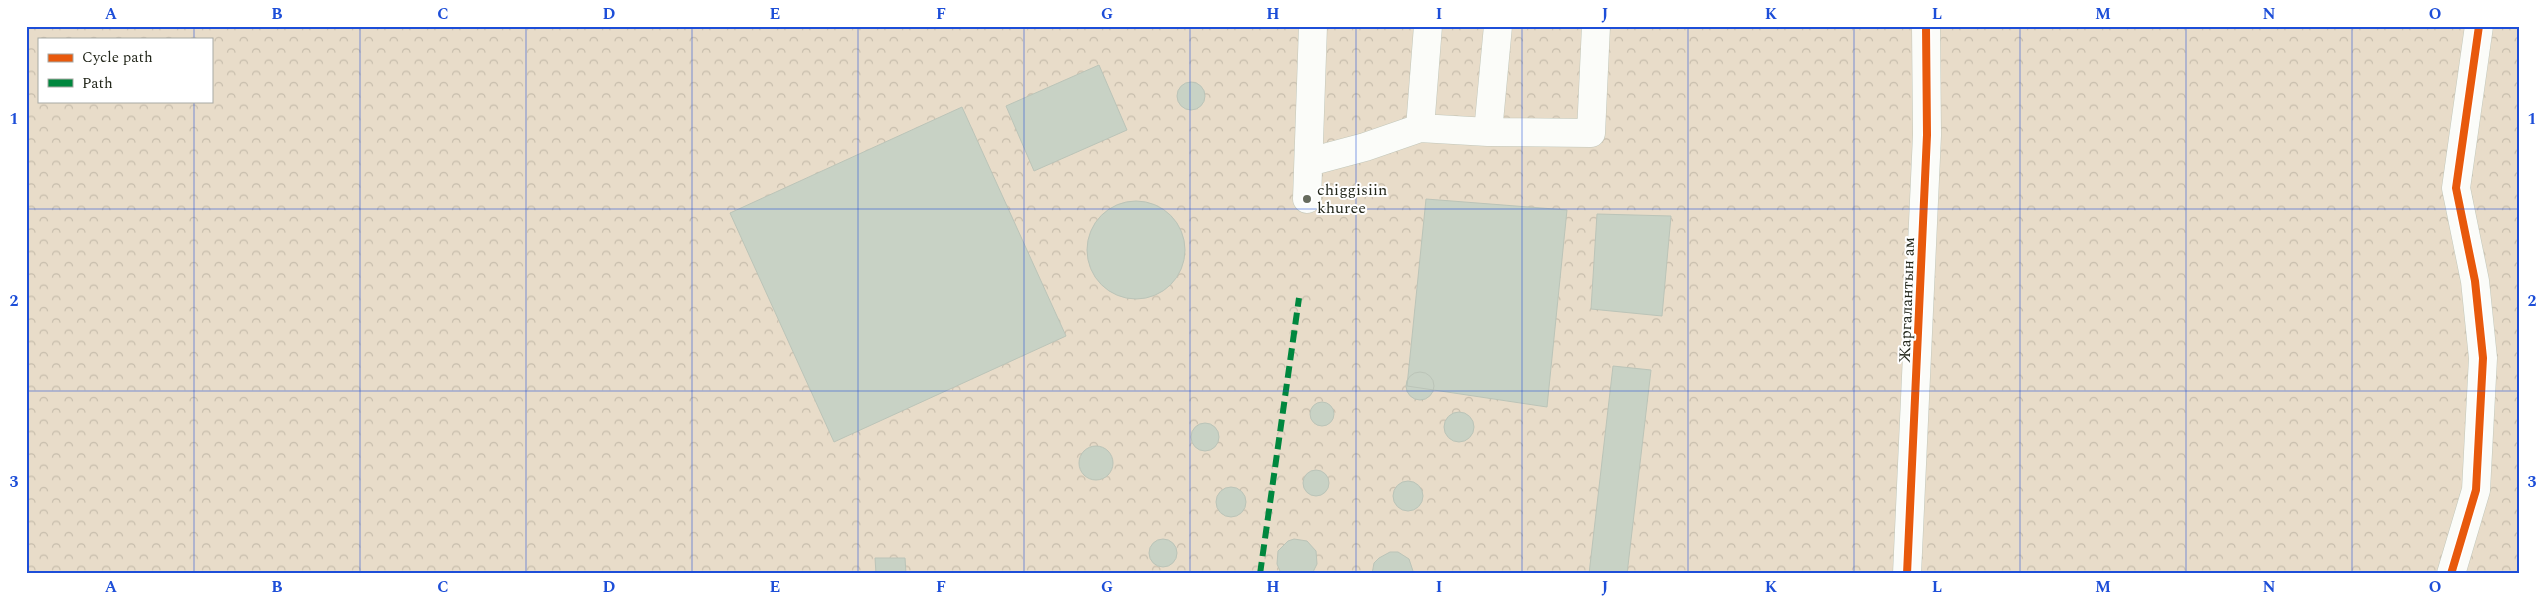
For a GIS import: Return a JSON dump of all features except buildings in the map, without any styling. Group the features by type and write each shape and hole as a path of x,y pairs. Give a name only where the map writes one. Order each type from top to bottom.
{"street":[{"path":"1308,199 1313,26"},
{"path":"1420,128 1428,26"},
{"path":"1488,132 1498,26"},
{"path":"1310,162 1365,147 1420,128 1488,132 1590,133 1596,26"},
{"name":"Жаргалантын ам","path":"1908,574 1927,135 1926,26"},
{"path":"2451,574 2476,490 2483,358 2475,281 2456,188 2479,26"}],"green space":[{"path":"26,26 2520,26 2520,574 26,574"}],"marked path":[{"path":"1260,574 1299,298"}],"cycle path":[{"path":"1907,574 1927,135 1926,26"},
{"path":"2451,574 2476,490 2483,358 2475,281 2456,188 2479,26"}],"place":[{"name":"chiggisiin khuree","path":"1307,199"}]}
